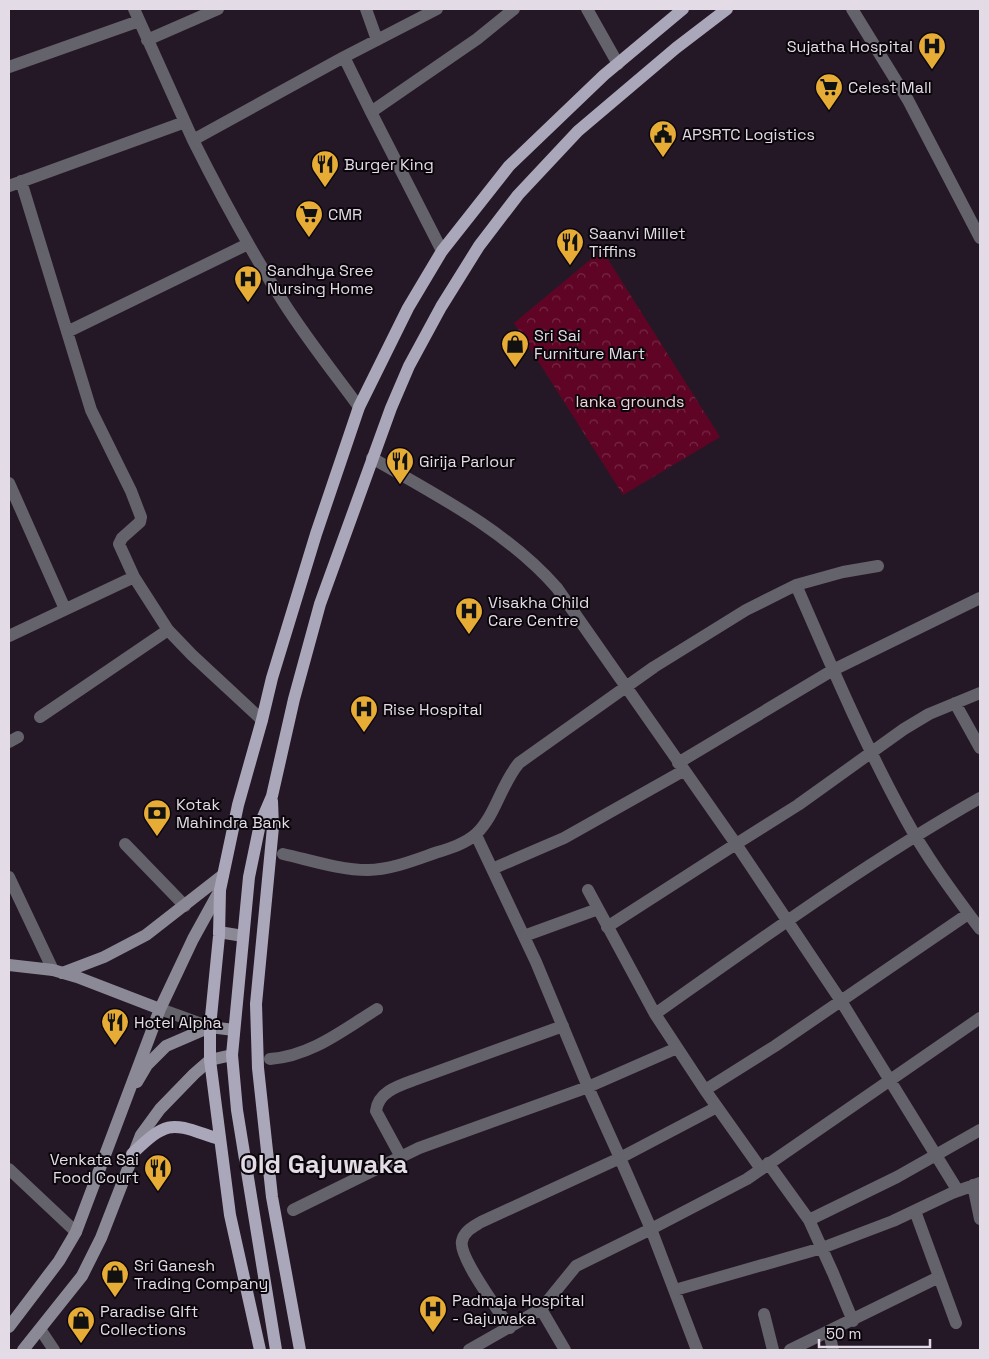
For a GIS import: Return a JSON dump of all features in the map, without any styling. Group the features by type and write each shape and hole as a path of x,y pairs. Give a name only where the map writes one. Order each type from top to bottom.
{"main road":[{"path":"260,1350 230,1215 210,1060 210,1027 219,932 220,890 238,805 272,678 359,407 408,308 442,251 509,166 618,64 682,9"},
{"path":"276,1350 237,1110 232,1054 249,878 260,824 272,796 294,699 320,604 394,399 441,307 479,246 518,195 578,130 676,48 727,9"},
{"path":"272,796 273,827 256,1004 258,1068 272,1197 300,1350"},
{"path":"58,971 104,957 146,935 223,875"},
{"path":"9,1327 59,1261 76,1232 160,1010 193,939 220,890"},
{"path":"219,932 243,936"},
{"path":"9,965 58,971 160,1010"},
{"path":"125,1101 157,1053 179,1039 210,1027 234,1030"},
{"path":"23,1350 82,1276 92,1258 141,1135 160,1109 210,1060 232,1054"},
{"path":"132,1154 158,1130 172,1126 219,1139"}],"street":[{"path":"134,9 193,140 248,244 285,304 359,407"},
{"path":"148,40 218,9"},
{"path":"366,9 376,40"},
{"path":"193,140 436,9"},
{"path":"371,112 477,39 514,9"},
{"path":"587,9 618,64"},
{"path":"852,9 940,156 980,238"},
{"path":"9,67 139,22"},
{"path":"344,57 442,251"},
{"path":"9,186 185,122"},
{"path":"21,182 91,410 141,517 137,528 122,538 119,544 134,577 168,630 262,720"},
{"path":"67,332 248,244"},
{"path":"372,458 477,520 537,566 557,588 736,844 841,1001 958,1191"},
{"path":"9,483 65,609"},
{"path":"283,854 350,868 370,870 423,857 457,846 476,835 489,816 509,774 518,763 708,632 796,585 843,572 878,566"},
{"path":"9,636 134,577"},
{"path":"796,585 871,751 915,835 980,929"},
{"path":"492,869 564,838 681,767 833,670 980,598"},
{"path":"40,717 168,630"},
{"path":"607,927 798,805 904,729 955,703 980,693"},
{"path":"955,703 980,748"},
{"path":"655,1014 787,921 915,835 980,798"},
{"path":"476,835 524,936 651,1229 697,1350"},
{"path":"125,844 185,906"},
{"path":"9,877 58,971"},
{"path":"588,890 655,1014 677,1048 717,1107 808,1220 822,1248 852,1322"},
{"path":"524,936 598,909"},
{"path":"705,1090 841,1001 968,914"},
{"path":"270,1059 285,1058 308,1051 377,1009"},
{"path":"160,1010 210,1027"},
{"path":"469,1350 510,1328 541,1308 576,1266 727,1190 980,1018"},
{"path":"401,1157 376,1111 380,1098 399,1086 563,1026"},
{"path":"293,1210 401,1157 588,1086 677,1048"},
{"path":"510,1328 466,1258 462,1249 465,1234 480,1222 620,1158 717,1107"},
{"path":"808,1220 936,1156 980,1130"},
{"path":"9,1169 76,1232"},
{"path":"675,1290 822,1248 894,1221 976,1184 980,1219"},
{"path":"915,1211 956,1323"},
{"path":"790,1350 852,1322 939,1277"},
{"path":"541,1308 565,1350"},
{"path":"764,1314 773,1350"},
{"path":"40,1328 54,1350"},
{"path":"829,1333 833,1350"}],"green space":[{"name":"lanka grounds","path":"602,250 720,437 623,495 514,323"}],"place":[{"name":"Sujatha Hospital","path":"932,70"},
{"name":"Celest Mall","path":"829,111"},
{"name":"APSRTC Logistics","path":"663,158"},
{"name":"Burger King","path":"325,188"},
{"name":"CMR","path":"309,238"},
{"name":"Saanvi Millet Tiffins","path":"570,266"},
{"name":"Sandhya Sree Nursing Home","path":"248,303"},
{"name":"Sri Sai Furniture Mart","path":"515,368"},
{"name":"Girija Parlour","path":"400,485"},
{"name":"Visakha Child Care Centre","path":"469,635"},
{"name":"Rise Hospital","path":"364,733"},
{"name":"Kotak Mahindra Bank","path":"157,837"},
{"name":"Hotel Alpha","path":"115,1046"},
{"name":"Venkata Sai Food Court","path":"158,1192"},
{"name":"Sri Ganesh Trading Company","path":"115,1298"},
{"name":"Padmaja Hospital - Gajuwaka","path":"433,1333"},
{"name":"Paradise GIft Collections","path":"81,1344"}],"district":[{"name":"Old Gajuwaka","path":"324,1164"}]}
